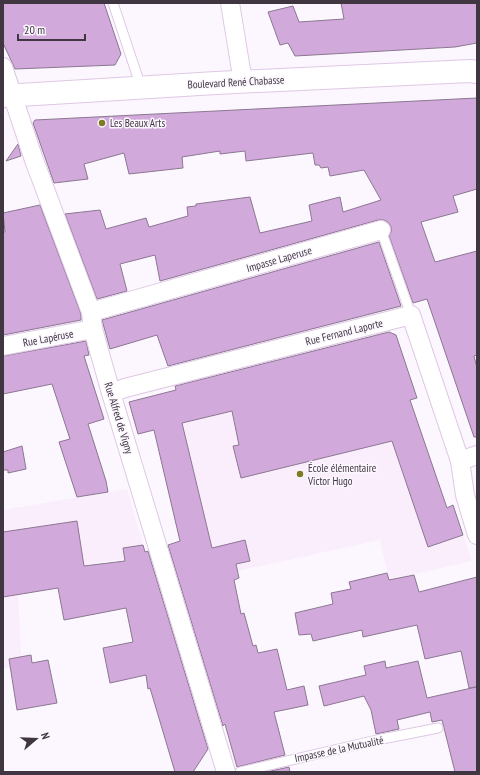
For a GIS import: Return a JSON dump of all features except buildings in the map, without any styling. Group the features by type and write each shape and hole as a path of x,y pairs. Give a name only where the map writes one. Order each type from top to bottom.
{"main road":[{"name":"Boulevard René Chabasse","path":"8,96 475,70"}],"street":[{"path":"230,3 243,82"},
{"name":"Rue Alfred de Vigny","path":"3,67 8,96 34,160 92,320 111,393 226,772"},
{"name":"Impasse Laperuse","path":"92,320 381,230"},
{"path":"411,315 460,461 465,495 477,535"},
{"name":"Rue Fernand Laporte","path":"111,393 125,388 411,315"},
{"name":"Rue Lapéruse","path":"3,346 92,320"},
{"path":"460,461 477,455"}],"lane":[{"path":"113,3 141,88"},
{"name":"Impasse Laperuse","path":"381,230 411,315"},
{"name":"Impasse de la Mutualité","path":"240,772 247,769 377,740 438,728"}],"shaded area":[{"name":"École élémentaire Victor Hugo","path":"224,378 239,442 410,400 447,507 453,505 472,561 389,580 380,540 183,583 180,541 154,431 138,434 129,402"},
{"path":"127,489 143,545 123,548 124,559 17,575 22,665 3,669 3,510"}],"place":[{"name":"Les Beaux Arts","path":"102,123"},
{"name":"École élémentaire Victor Hugo","path":"300,474"}]}
